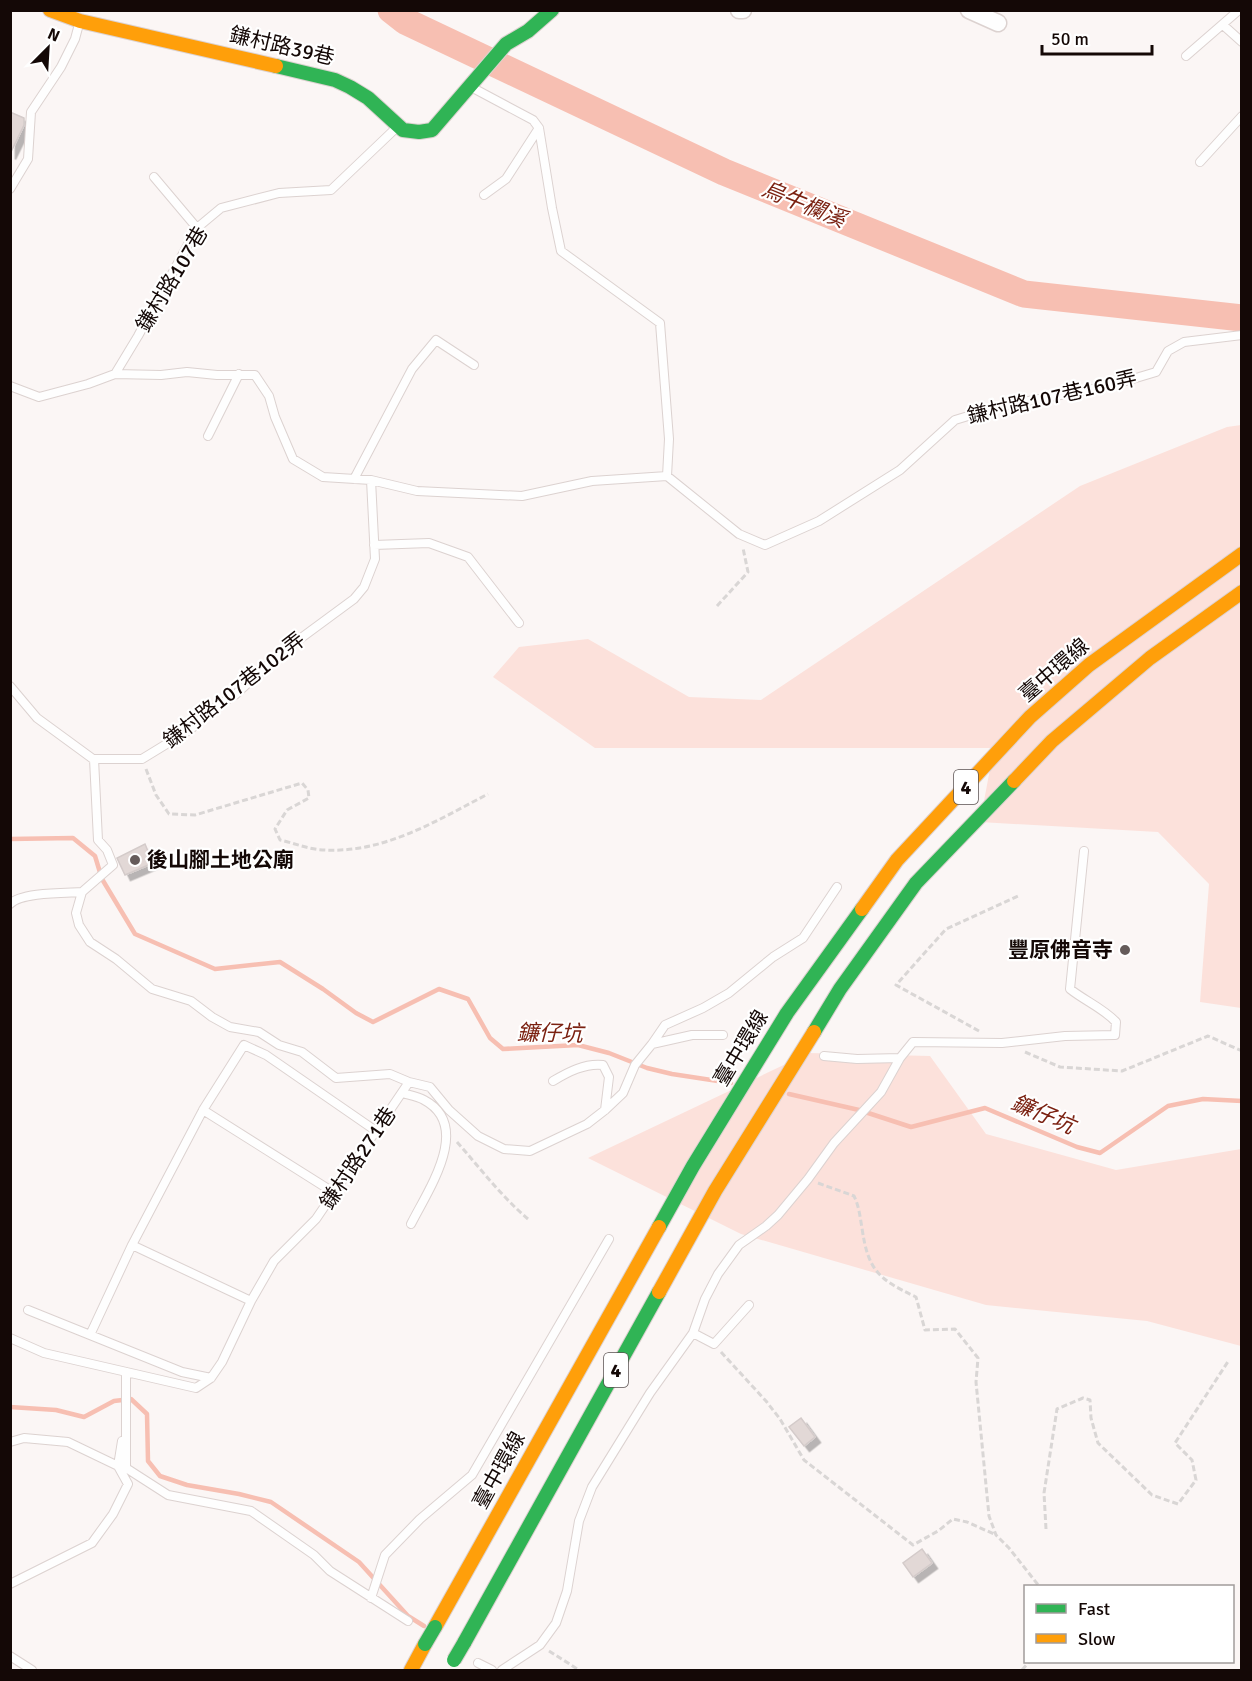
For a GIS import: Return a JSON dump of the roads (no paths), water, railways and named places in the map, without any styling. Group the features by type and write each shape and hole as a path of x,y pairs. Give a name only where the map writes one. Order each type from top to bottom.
{"main road":[{"name":"鎌村路39巷","path":"50,10 80,21 335,80 354,88 374,103 396,128"},
{"path":"396,128 415,134 432,130 506,44 528,31 552,10"},
{"name":"臺中環線","path":"411,1671 687,1176 787,1012 897,860 1030,717 1089,664 1242,554"},
{"name":"4","path":"451,1665 715,1191 840,989 916,884 1052,741 1150,658 1242,592"}],"street":[{"path":"969,10 999,17"}],"lane":[{"path":"1186,56 1239,10"},
{"path":"10,189 28,159 31,112 61,67 75,39 80,21"},
{"path":"1224,25 1242,42"},
{"path":"10,386 39,397 116,374 160,375 187,372 255,375 269,396 275,417 293,459 323,477 371,480 417,491 522,496 592,481 667,477 669,439 660,323 561,251 539,128 533,120 470,86"},
{"path":"1200,162 1242,116"},
{"name":"鎌村路107巷","path":"116,374 197,228 221,208 279,194 331,190 396,128"},
{"path":"484,195 506,179 539,128"},
{"path":"154,177 197,228"},
{"name":"鎌村路107巷160弄","path":"667,477 739,534 765,545 819,521 900,470 955,420 1001,406 1109,386 1156,372 1168,351 1184,342 1242,335"},
{"path":"354,479 412,369 436,340 474,365"},
{"path":"208,436 239,374"},
{"name":"鎌村路107巷102弄","path":"94,759 142,759 191,729 218,705 235,695 297,641 354,599 364,587 375,559 371,480"},
{"path":"374,545 429,543 468,557 519,623"},
{"path":"10,686 37,718 94,759 98,840 107,850 113,865 82,892 76,913 79,926 90,942 116,959 152,988 191,1001 230,1027 259,1032 279,1045 302,1052 336,1078 390,1074 430,1087 449,1110 478,1136 504,1149 530,1151 587,1124 605,1110 623,1093 635,1065 665,1025 729,993 773,957 803,938 837,886"},
{"path":"502,1671 540,1645 556,1623 567,1591 579,1521 592,1487 650,1393 693,1333 705,1299 718,1274 739,1245 766,1226 808,1179 834,1143 882,1092 900,1058 913,1042 1002,1043 1065,1036 1115,1035 1116,1022 1107,1012 1081,998 1070,989 1084,851"},
{"path":"10,904 13,900 25,897 82,892"},
{"path":"652,1044 692,1035 723,1035"},
{"path":"90,1335 132,1245 203,1110 244,1045 266,1055 376,1131"},
{"path":"824,1056 857,1059 900,1058"},
{"path":"553,1080 594,1064 603,1065 609,1077 605,1110"},
{"name":"鎌村路271巷","path":"211,1378 222,1362 251,1301 274,1261 316,1219 409,1082"},
{"path":"402,1094 424,1100 442,1116 448,1132 442,1162 411,1224"},
{"path":"203,1110 333,1192"},
{"path":"371,1598 385,1555 420,1519 472,1475 609,1239"},
{"path":"132,1245 251,1301"},
{"path":"693,1333 714,1344 749,1305"},
{"path":"28,1310 182,1372 211,1378"},
{"path":"10,1338 44,1353 196,1388 211,1378"},
{"path":"126,1372 126,1468 168,1495 251,1511 314,1555 330,1571 408,1621"},
{"path":"118,1466 127,1401"},
{"path":"10,1442 24,1438 68,1442 118,1466 128,1484 112,1514 92,1543 10,1584"},
{"path":"10,1656 32,1671"},
{"path":"478,1663 492,1671"}],"waterway":[{"name":"烏牛欄溪","path":"391,10 405,21 724,172 1024,294 1242,318"},
{"name":"鐮仔坑","path":"10,839 73,838 95,856 102,879 135,934 215,969 280,962 373,1022 439,989 468,999 490,1038 503,1049 578,1045 609,1053 647,1068 731,1083"},
{"name":"鐮仔坑","path":"789,1094 859,1110 911,1127 985,1108 1077,1147 1100,1153 1168,1106 1203,1099 1242,1101"},
{"path":"10,1407 56,1410 84,1417 114,1401 131,1399 147,1414 148,1461 160,1476 187,1485 271,1502 359,1562 408,1616 424,1626"}],"place":[{"name":"後山腳土地公廟","path":"135,860"},
{"name":"豐原佛音寺","path":"1125,950"}]}
